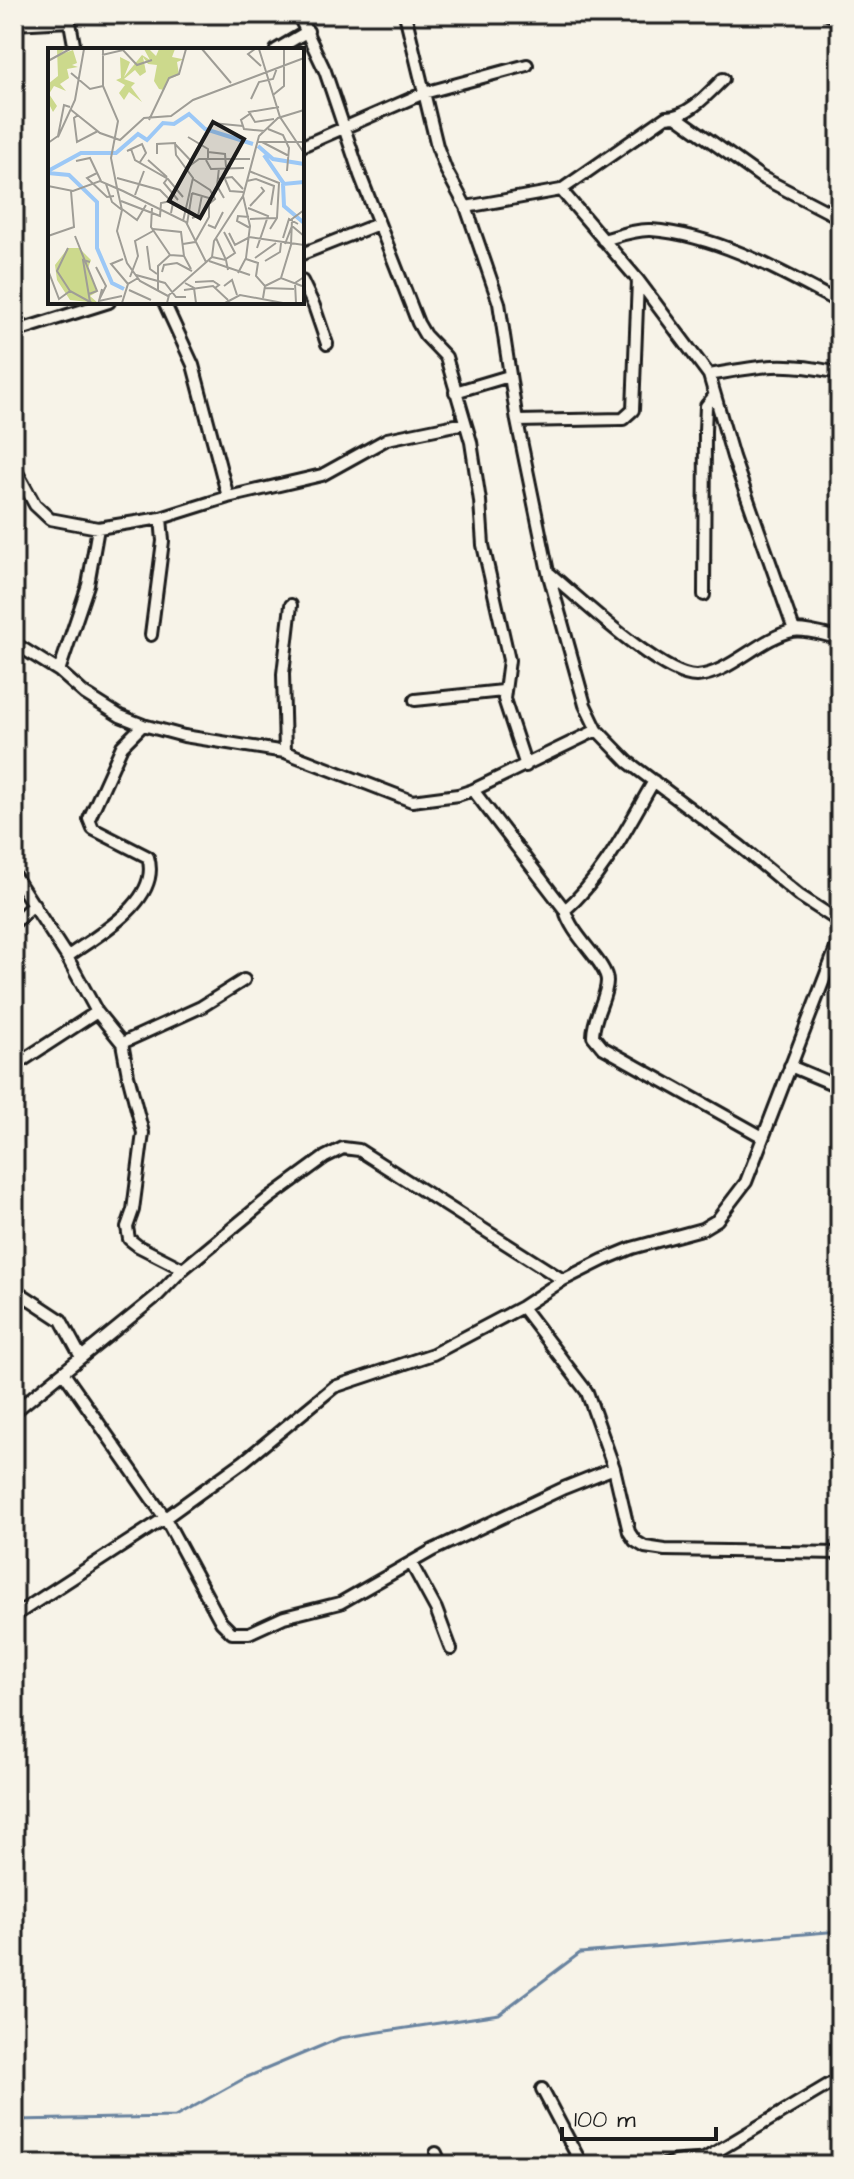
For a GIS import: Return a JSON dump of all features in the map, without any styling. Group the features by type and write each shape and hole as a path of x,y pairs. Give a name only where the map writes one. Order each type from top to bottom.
{"street":[{"path":"298,14 308,31 378,224 418,323 446,357 474,456 481,532 509,660 503,691 526,766"},
{"path":"405,14 437,146 466,207 499,303 517,421 548,572 576,680 597,730 628,762 740,846 800,896 840,922"},
{"path":"828,14 840,19"},
{"path":"14,24 69,17 75,48"},
{"path":"279,48 308,31"},
{"path":"304,145 424,93 527,65"},
{"path":"677,117 723,79"},
{"path":"466,207 561,190 666,117 677,117 761,177 840,218"},
{"path":"561,190 638,280 709,375 794,630"},
{"path":"304,253 378,224"},
{"path":"603,240 649,229 696,239 724,247 840,303"},
{"path":"517,421 623,419 633,410 638,280"},
{"path":"304,285 327,344"},
{"path":"14,332 103,304"},
{"path":"165,304 193,365 228,497"},
{"path":"709,375 773,364 793,364 834,372"},
{"path":"455,392 509,376"},
{"path":"704,595 706,406 714,396"},
{"path":"14,467 35,505 50,519 98,528 161,518 228,497 322,475 387,439 465,423"},
{"path":"151,635 163,541 161,518"},
{"path":"59,671 88,585 98,528"},
{"path":"548,572 658,662 679,674 698,676 716,670 794,630 840,638"},
{"path":"285,752 283,674 291,605"},
{"path":"14,643 59,671 85,694 120,716 184,736 285,752 412,801 473,790 597,730"},
{"path":"415,700 503,691"},
{"path":"67,957 121,918 143,895 149,882 152,869 148,857 93,829 89,819 122,746 143,725"},
{"path":"565,910 580,897 603,866 654,781"},
{"path":"473,790 565,910 568,923 604,969 607,982 593,1022 593,1036 602,1047 763,1137"},
{"path":"14,875 67,957 97,1012 122,1043 143,1133 133,1210 127,1227 129,1239 183,1269"},
{"path":"14,923 34,904"},
{"path":"14,1616 165,1518 244,1461 334,1387 433,1354 522,1307 563,1280 632,1248 702,1229 720,1217 746,1182 840,938"},
{"path":"122,1043 192,1012 244,980"},
{"path":"14,1066 97,1012"},
{"path":"790,1066 840,1087"},
{"path":"14,1412 158,1295 183,1269 269,1198 325,1157 343,1148 359,1150 563,1280"},
{"path":"14,1289 61,1320 81,1357"},
{"path":"522,1307 582,1383 614,1468 629,1532 635,1541 645,1547 665,1550 840,1553"},
{"path":"63,1372 165,1518 221,1622 232,1633 249,1633 284,1617 340,1603 411,1563 564,1488 614,1468"},
{"path":"411,1563 436,1609 451,1649"},
{"path":"664,2165 679,2159 704,2159 828,2085 833,2083 840,2092"},
{"path":"542,2089 582,2165"},
{"path":"436,2153 441,2165"}],"waterway":[{"path":"14,2120 175,2117 245,2078 340,2038 499,2014 580,1953 840,1931"}]}
